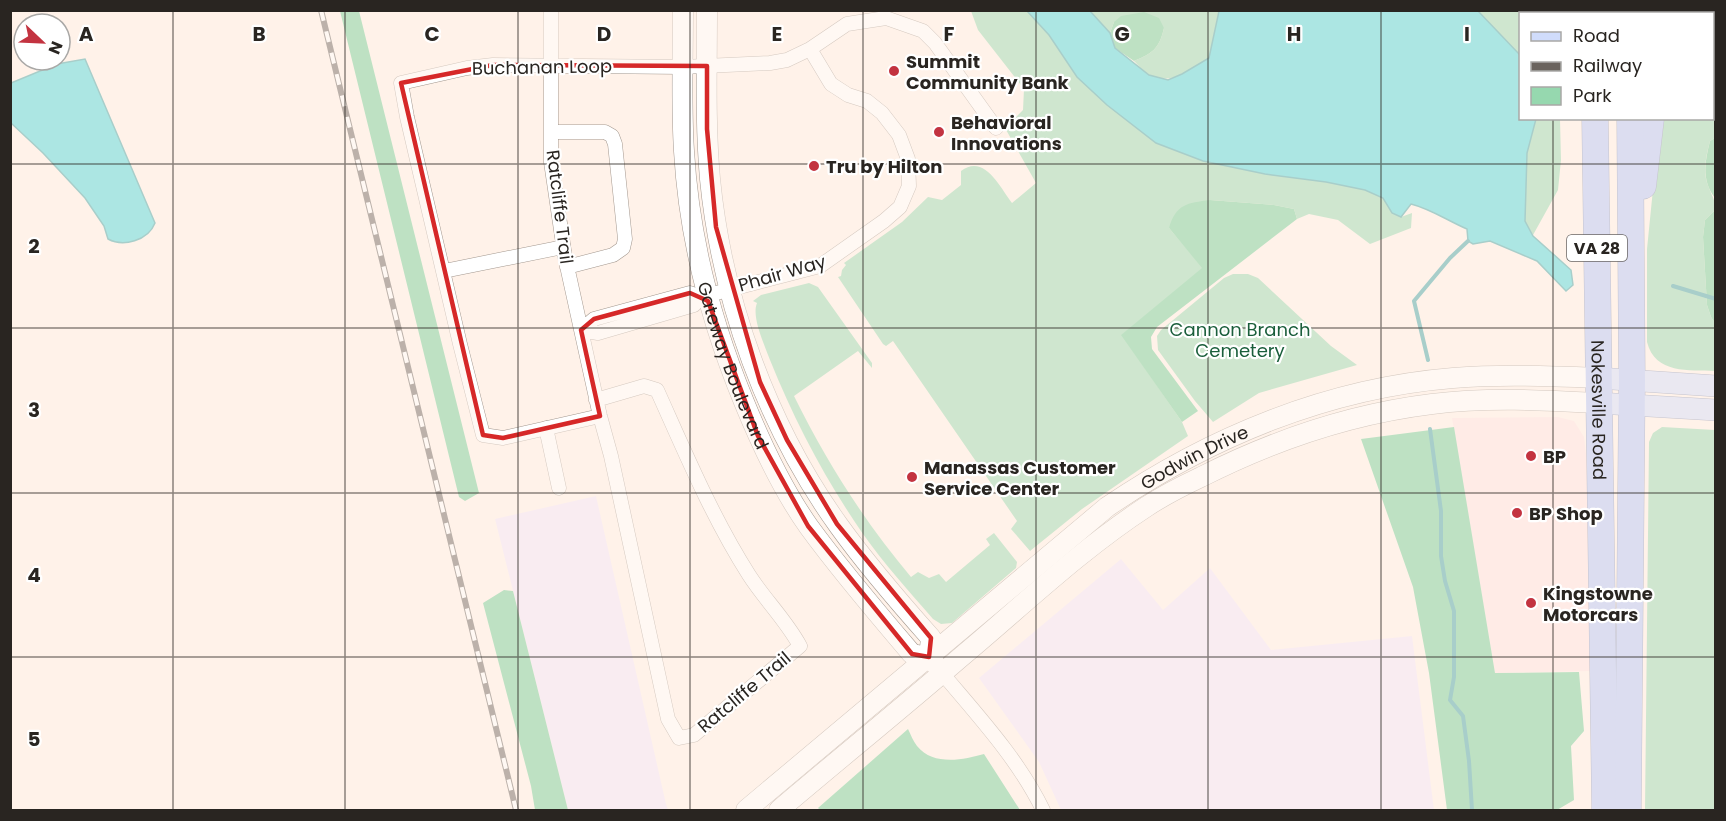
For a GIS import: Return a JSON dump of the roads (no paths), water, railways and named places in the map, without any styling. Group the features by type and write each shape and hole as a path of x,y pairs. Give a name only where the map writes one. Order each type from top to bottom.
{"highway":[{"name":"Nokesville Road","path":"1595,120 1605,810"},
{"name":"Nokesville Road","path":"1628,810 1632,405 1630,120"},
{"path":"1632,252 1646,167 1651,120"}],"main road":[{"name":"Godwin Drive","path":"1598,390 1632,380 1716,386"},
{"name":"Godwin Drive","path":"1598,390 1632,405 1716,410"}],"street":[{"name":"Ratcliffe Trail","path":"551,10 551,162 563,247 596,400 611,456 668,719 679,738 694,735 800,646 793,633 749,576 697,480 657,390 644,386 596,400"},
{"name":"Gateway Boulevard","path":"683,10 684,151 689,204 704,297 721,344 758,436 808,526 912,654 929,657 942,673"},
{"name":"Gateway Boulevard","path":"707,10 707,129 710,180 716,227 743,334 760,382 809,480 837,524 871,570 931,638 929,657"},
{"name":"Buchanan Loop","path":"600,416 503,438 483,435 407,117 401,83 467,68 493,65 683,67 770,63 787,60 810,49 847,24 886,18 923,31 935,43 996,128"},
{"name":"Phair Way","path":"731,288 820,266 834,258 900,207 909,186 908,159 899,135 882,113 867,101 848,95 831,84 810,49"},
{"path":"551,132 605,132 612,136 615,144 625,239 623,248 613,255 567,267"},
{"path":"444,272 563,247"},
{"path":"581,330 594,319 690,293 704,297 731,288"},
{"name":"Godwin Drive","path":"746,810 1107,507 1170,467 1228,436 1322,403 1362,392 1450,378 1495,376 1598,390"},
{"name":"Godwin Drive","path":"779,810 1057,575 1116,529 1171,492 1239,458 1331,424 1430,404 1522,399 1598,390"},
{"path":"546,428 560,488"},
{"path":"1228,436 1239,458"},
{"path":"942,673 997,737 1043,810"}],"water":[{"path":"1027,11 1090,11 1110,33 1115,48 1149,75 1168,80 1209,58 1219,11 1478,11 1519,54 1519,120 1536,120 1527,153 1525,221 1533,236 1571,270 1573,285 1566,291 1537,261 1490,241 1473,244 1468,241 1467,229 1418,206 1411,204 1401,217 1392,213 1383,198 1365,190 1265,174 1203,161 1156,143 1107,105 1077,77 1049,35"},
{"path":"85,59 155,223 147,234 134,241 121,242 108,239 104,226 85,198 11,123 11,83 38,72 72,72 72,61"}],"waterway":[{"path":"1428,360 1414,301 1450,258 1468,241"},
{"path":"1673,286 1716,299"},
{"path":"1430,429 1441,511 1441,556 1445,581 1454,611 1454,677 1450,700 1463,716 1472,810"}],"railway":[{"path":"321,10 516,810"}],"place":[{"name":"Summit Community Bank","path":"894,71"},
{"name":"Behavioral Innovations","path":"939,132"},
{"name":"Tru by Hilton","path":"814,166"},
{"name":"BP","path":"1531,456"},
{"name":"Manassas Customer Service Center","path":"912,477"},
{"name":"BP Shop","path":"1517,513"},
{"name":"Kingstowne Motorcars","path":"1531,603"}],"park label":[{"name":"Cannon Branch Cemetery","path":"1240,339"}]}
